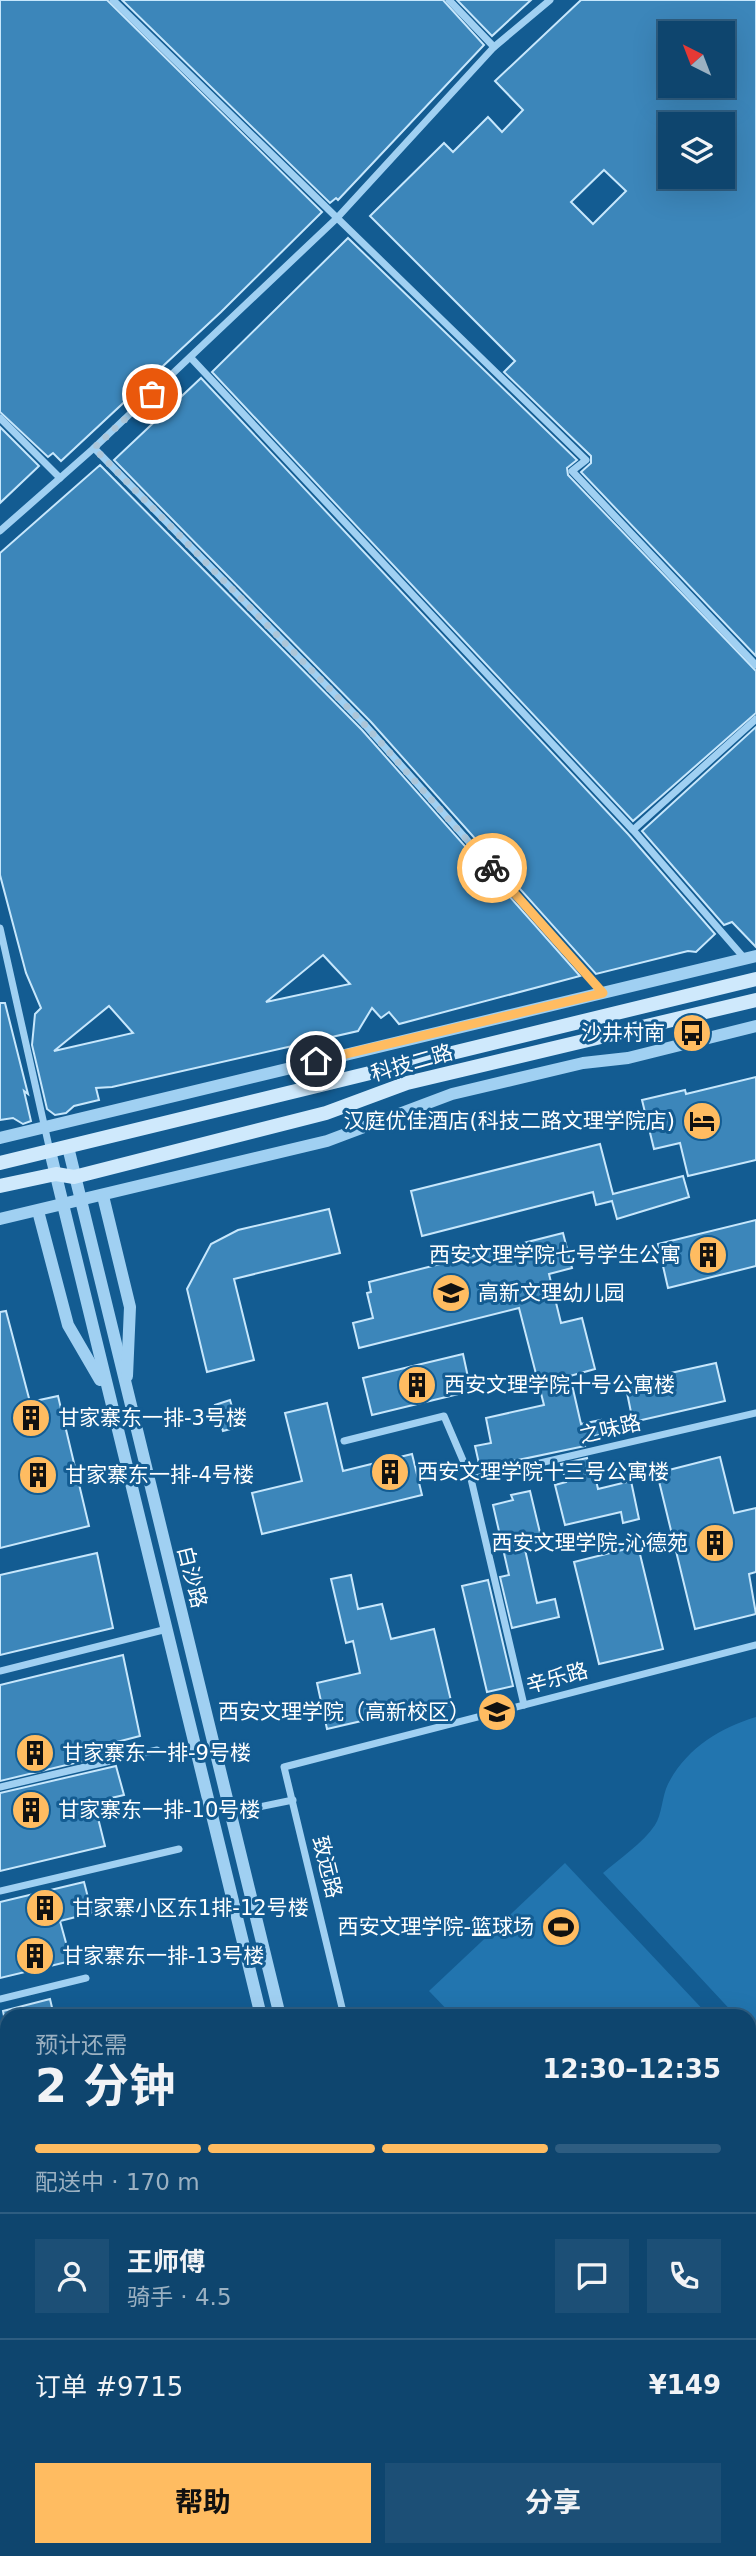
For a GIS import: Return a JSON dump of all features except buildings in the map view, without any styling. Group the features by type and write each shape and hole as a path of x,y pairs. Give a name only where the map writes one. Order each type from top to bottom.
{"main road":[{"name":"科技二路","path":"0,1163 756,979"},
{"name":"科技二路","path":"0,1186 56,1174 74,1177 326,1113 407,1083 756,1000"}],"street":[{"path":"113,0 586,460 572,471 756,665"},
{"path":"449,0 494,47"},
{"path":"0,531 94,448 338,218 494,47 550,0"},
{"path":"0,1138 751,957 191,358"},
{"path":"0,418 60,478"},
{"path":"94,448 366,726 603,993"},
{"path":"633,830 756,719"},
{"path":"0,928 50,1151"},
{"path":"0,1219 327,1141 452,1094 583,1063 628,1058 756,1026"},
{"name":"白沙路","path":"68,1147 278,2009"},
{"name":"白沙路","path":"50,1151 259,2009"},
{"path":"103,1196 130,1307 126,1391"},
{"path":"38,1211 68,1325 109,1395"},
{"name":"之味路","path":"471,1479 756,1413"},
{"path":"344,1441 444,1416 471,1479 524,1704"},
{"path":"0,1671 167,1629"},
{"name":"辛乐路","path":"285,1767 756,1644"},
{"path":"0,1787 158,1749"},
{"name":"致远路","path":"285,1767 342,2009"},
{"path":"230,1814 293,1800"},
{"path":"0,1891 179,1849"},
{"path":"0,1999 86,1978"}],"shaded area":[{"path":"756,1717 756,2009 729,2009 603,1873 650,1832 659,1816 668,1784 684,1760 717,1734"},
{"name":"西安文理学院-篮球场","path":"565,1863 702,2009 446,2009 429,1991"}],"way so far":[{"path":"152,394 94,448 366,726 492,868"}],"place":[{"name":"沙井村南","path":"692,1033"},
{"name":"汉庭优佳酒店(科技二路文理学院店)","path":"702,1121"},
{"name":"西安文理学院七号学生公寓","path":"708,1255"},
{"name":"高新文理幼儿园","path":"451,1293"},
{"name":"西安文理学院十号公寓楼","path":"417,1385"},
{"name":"甘家寨东一排-3号楼","path":"31,1418"},
{"name":"西安文理学院十三号公寓楼","path":"390,1472"},
{"name":"甘家寨东一排-4号楼","path":"38,1475"},
{"name":"西安文理学院-沁德苑","path":"715,1543"},
{"name":"西安文理学院（高新校区）","path":"497,1712"},
{"name":"甘家寨东一排-9号楼","path":"35,1753"},
{"name":"甘家寨东一排-10号楼","path":"31,1810"},
{"name":"甘家寨小区东1排-12号楼","path":"45,1908"},
{"name":"西安文理学院-篮球场","path":"561,1927"},
{"name":"甘家寨东一排-13号楼","path":"35,1956"}],"route":[{"path":"316,1061 603,993 492,868"}]}
